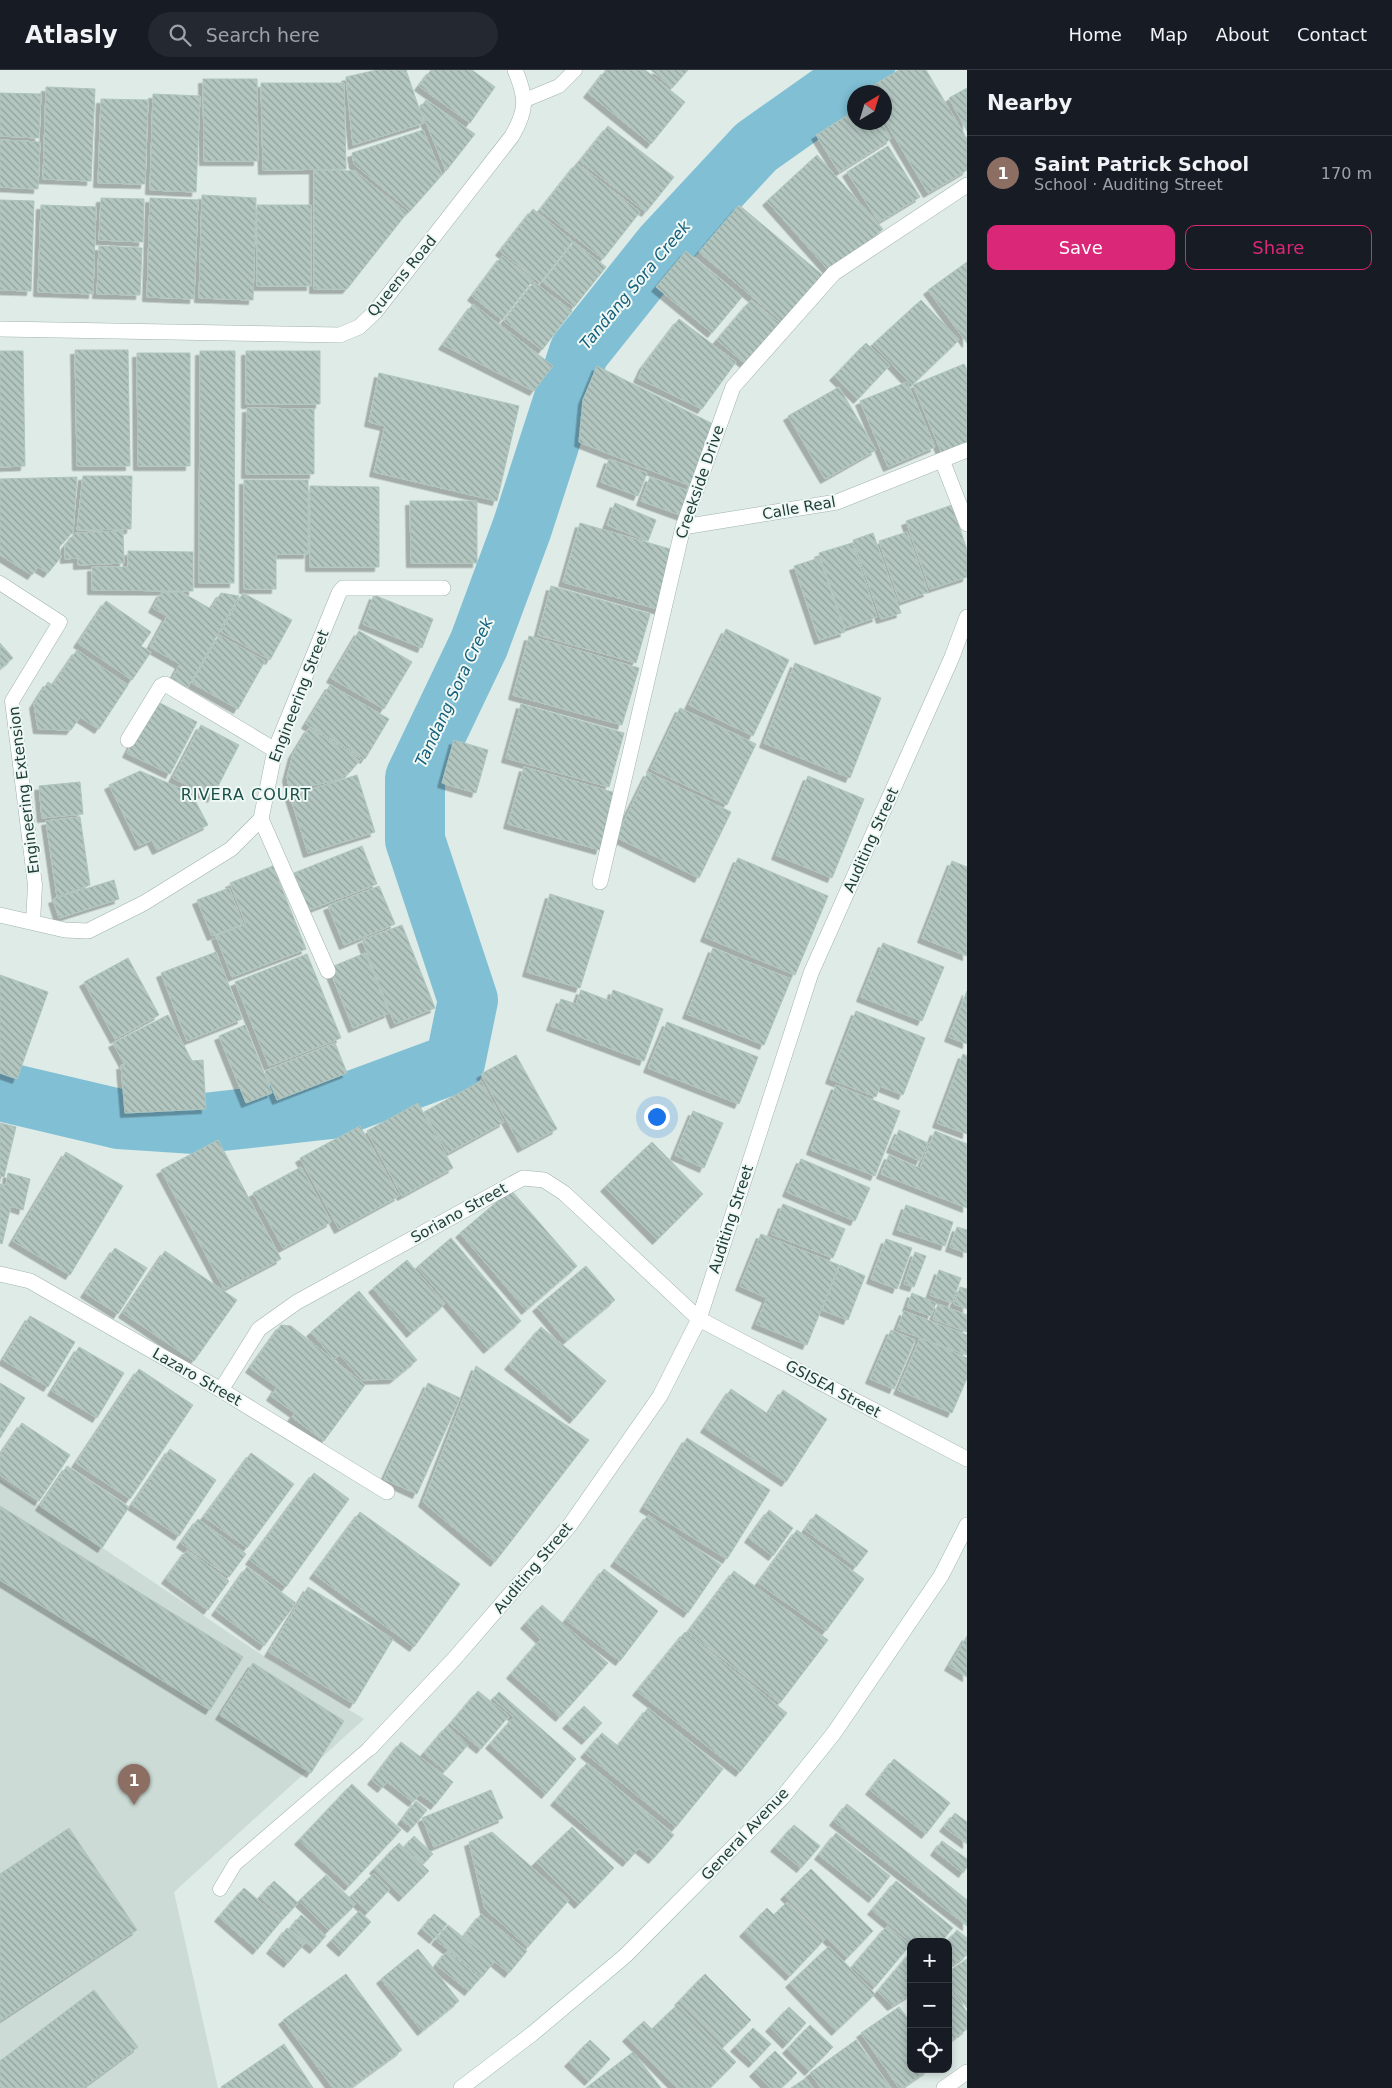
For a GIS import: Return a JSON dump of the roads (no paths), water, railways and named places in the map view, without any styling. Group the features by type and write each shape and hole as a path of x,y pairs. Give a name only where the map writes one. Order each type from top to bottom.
{"street":[{"path":"515,70 525,100"},
{"name":"Queens Road","path":"0,329 340,335 359,327 381,304 512,136 523,117 525,100"},
{"name":"Creekside Drive","path":"600,882 684,527 733,387 834,273 967,185"},
{"name":"Calle Real","path":"684,527 837,502 967,450"},
{"path":"942,460 967,524"},
{"name":"Engineering Street","path":"260,819 275,750 339,593 343,588 442,588"},
{"name":"Auditing Street","path":"370,1748 455,1658 570,1525 660,1396 699,1318 811,973 952,657 967,617"},
{"path":"128,740 161,686 166,684 275,750"},
{"path":"0,915 65,930 88,931 144,903 231,849 260,819 328,971"},
{"name":"Soriano Street","path":"221,1390 260,1329 289,1308 523,1178 544,1180 564,1192 699,1318"},
{"name":"Lazaro Street","path":"0,1274 30,1281 221,1390 387,1492"},
{"name":"GSISEA Street","path":"699,1318 967,1459"},
{"name":"General Avenue","path":"461,2088 532,2034 625,1956 782,1798 834,1733 941,1576 967,1525"},
{"path":"944,2088 967,2072"}],"lane":[{"path":"525,100 559,86 575,70"},
{"name":"Engineering Extension","path":"0,583 60,622 12,700 35,886 33,922"},
{"path":"220,1889 235,1864 370,1748"}],"waterway":[{"name":"Tandang Sora Creek","path":"0,1091 119,1119 195,1124 331,1109 455,1063 468,1000 415,840 415,778 479,644 522,528 579,352 663,247 756,147 865,70"}],"place":[{"name":"Saint Patrick School","path":"134,1805"}],"district":[{"name":"RIVERA COURT","path":"246,794"}]}
